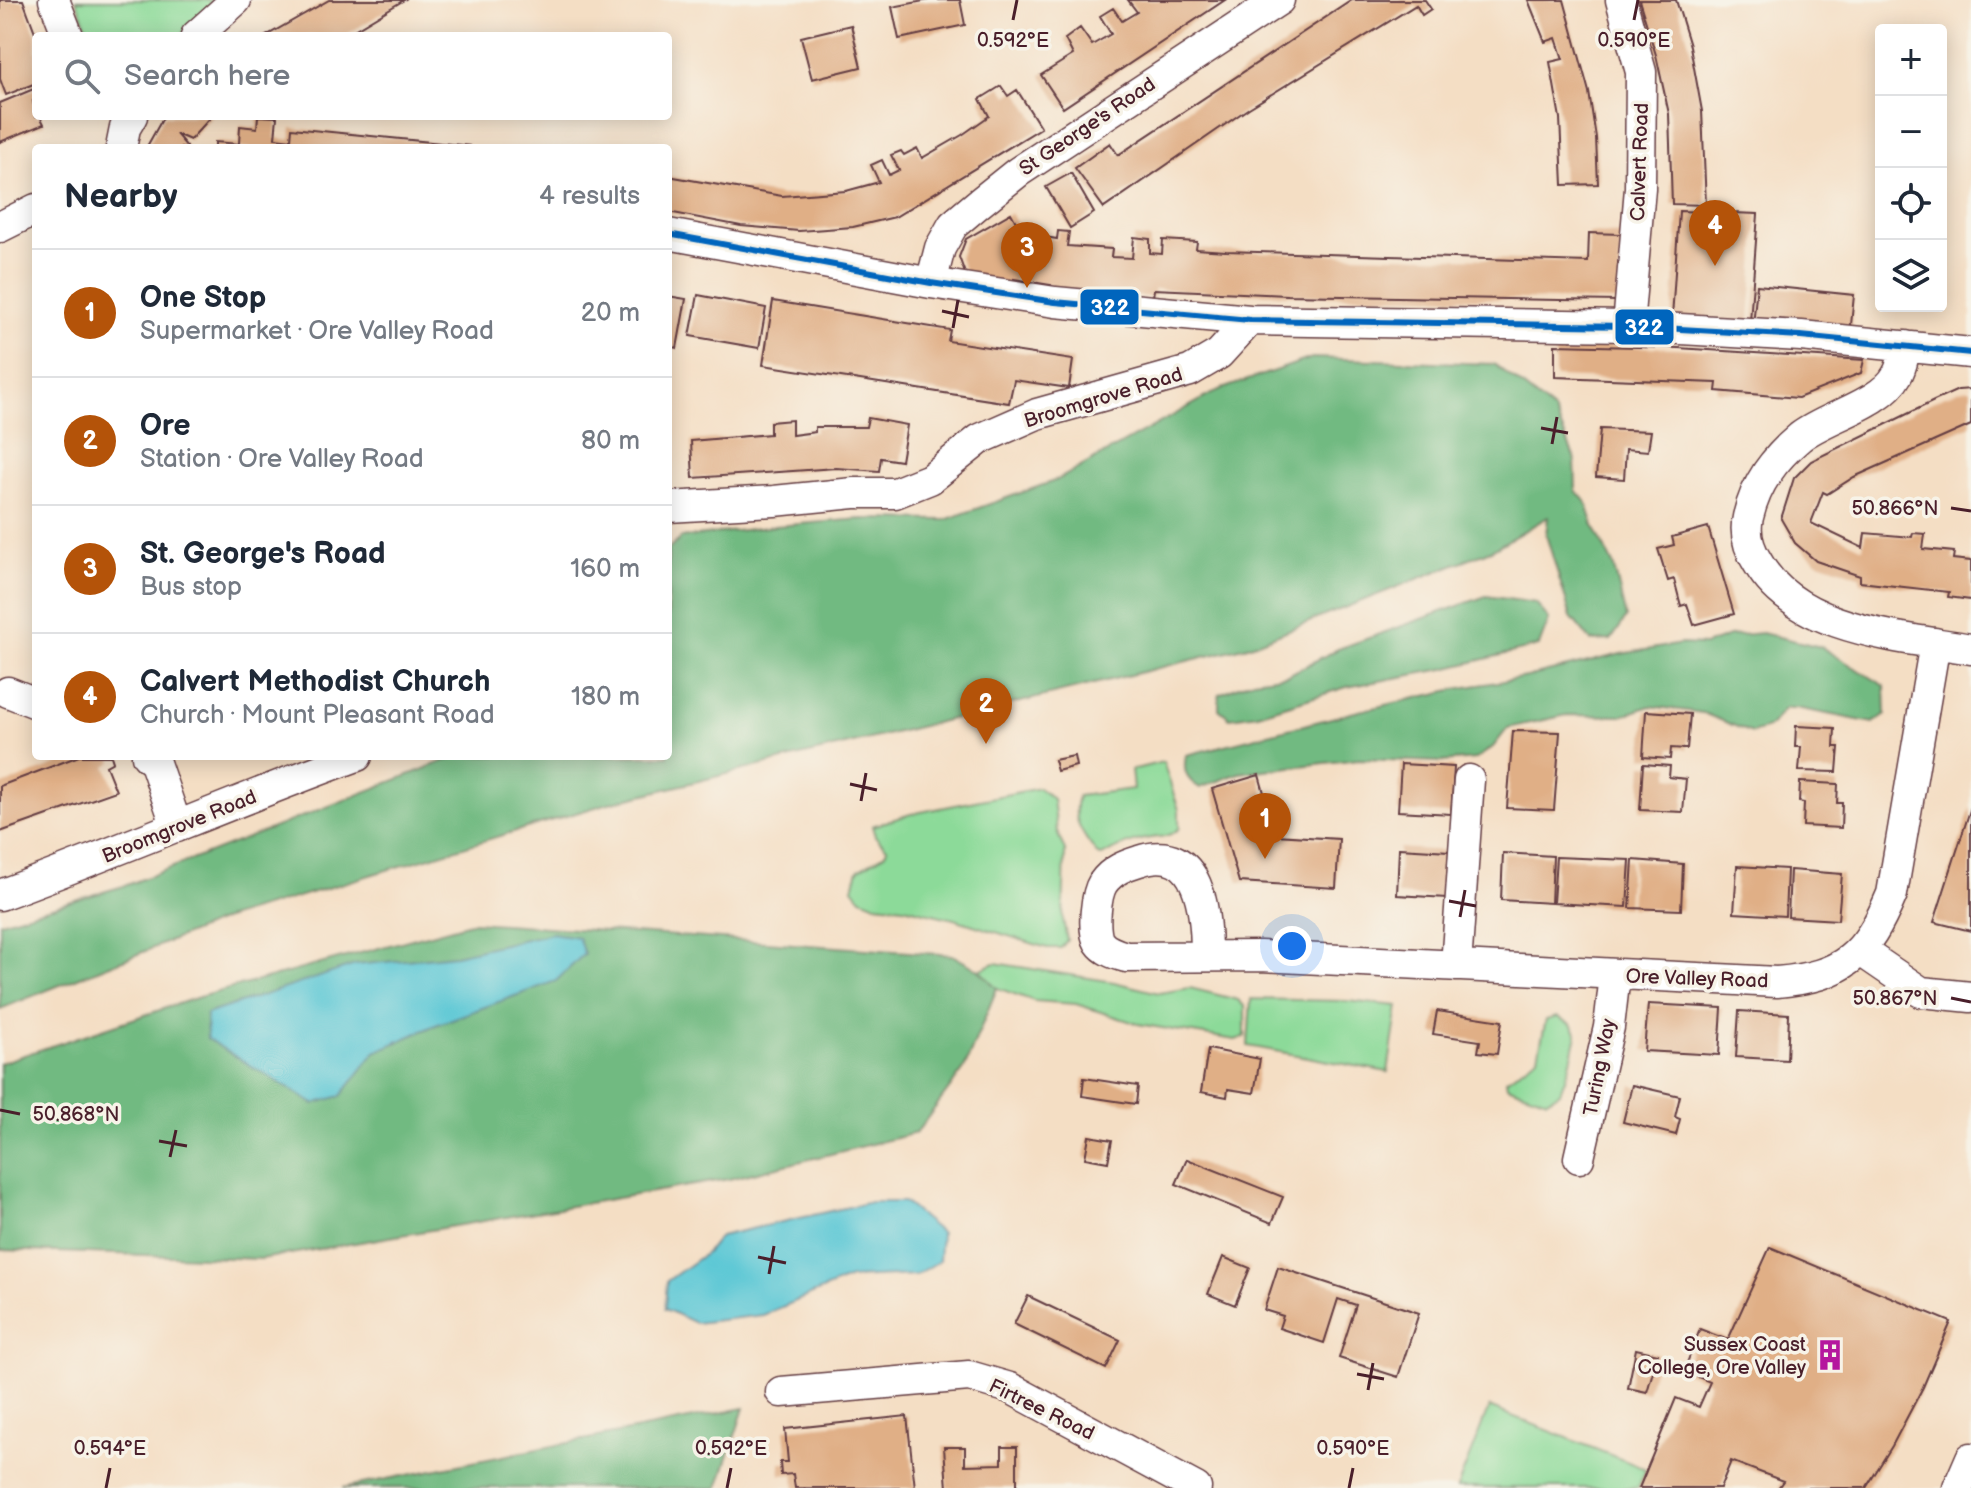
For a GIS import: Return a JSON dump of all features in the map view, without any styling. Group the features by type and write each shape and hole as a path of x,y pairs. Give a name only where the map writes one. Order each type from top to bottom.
{"street":[{"path":"54,0 66,32"},
{"path":"200,32 236,0"},
{"name":"St George's Road","path":"931,283 940,248 953,225 978,204 1018,172 1279,0"},
{"name":"Calvert Road","path":"1621,0 1641,72 1640,188 1628,326"},
{"path":"0,227 32,211"},
{"path":"672,235 931,283 1055,302 1250,320 1628,326 1801,336 1971,353"},
{"name":"Broomgrove Road","path":"672,507 854,493 895,493 930,479 980,439 1037,414 1190,371 1219,354 1250,320"},
{"path":"1906,346 1896,378 1874,397 1803,435 1772,463 1753,496 1746,525 1750,549 1762,571 1800,607 1835,622 1971,649"},
{"name":"Ore Valley Road","path":"1206,955 1777,982 1812,979 1861,951 1878,928 1892,894 1935,643"},
{"path":"8,692 32,701"},
{"path":"152,760 177,827"},
{"name":"Broomgrove Road","path":"0,895 347,760"},
{"path":"1456,966 1469,780"},
{"path":"1861,951 1921,992 1971,997"},
{"name":"Turing Way","path":"1579,1158 1609,1027 1615,975"},
{"name":"Firtree Road","path":"781,1392 969,1376 1010,1388 1196,1488"},
{"path":"1958,1488 1971,1458"}],"green space":[{"path":"76,0 220,0 184,32 88,32"},
{"path":"1312,358 1494,364 1554,411 1575,459 1576,491 1586,501 1614,567 1626,618 1611,640 1591,641 1571,617 1546,535 1548,517 1493,549 1248,646 609,803 228,918 0,1009 0,922 127,885 447,760 672,760 672,546 681,538 861,519 945,520 1057,480 1219,390"},
{"path":"1486,596 1536,603 1549,620 1539,646 1444,669 1347,687 1258,714 1230,718 1219,709 1219,694 1253,680 1288,675 1338,649"},
{"path":"1762,633 1821,647 1885,686 1886,714 1873,723 1785,708 1768,728 1752,733 1703,713 1650,706 1621,716 1567,715 1508,728 1493,747 1476,759 1441,762 1359,759 1239,773 1200,788 1188,778 1185,770 1186,755 1359,711 1527,677 1621,654 1681,644 1705,645 1729,636"},
{"path":"1163,762 1179,810 1179,828 1167,836 1138,841 1098,855 1083,835 1077,820 1078,796 1133,789 1131,770"},
{"path":"1039,788 1053,799 1057,832 1065,851 1063,920 1067,940 1061,948 1047,948 904,907 876,904 861,898 853,888 858,870 885,854 887,848 875,836 872,826 911,814"},
{"path":"474,922 952,955 979,970 997,988 964,1069 916,1133 729,1179 261,1259 0,1250 0,1063 199,997"},
{"path":"995,963 1114,982 1159,993 1190,988 1238,1000 1245,1007 1245,1037 1235,1040 1138,1024 1076,1004 1034,1001 997,988 979,970"},
{"path":"1251,999 1346,1001 1398,1006 1388,1072 1248,1046"},
{"path":"1557,1017 1571,1024 1577,1034 1560,1092 1547,1100 1507,1086 1506,1080 1538,1057 1546,1020"},
{"path":"1489,1407 1646,1469 1638,1488 1457,1488"},
{"path":"744,1408 718,1488 342,1488"}],"water":[{"path":"552,933 578,937 584,954 556,981 433,1026 375,1052 341,1096 314,1104 207,1039 206,1014 355,965 455,955"},
{"path":"871,1202 904,1202 941,1233 939,1261 916,1275 850,1278 763,1315 695,1323 665,1309 667,1281 706,1253 720,1236"}],"building":[{"path":"0,0 23,0 35,32 32,32 32,85 6,95 0,79"},
{"path":"329,0 404,0 351,32 273,32"},
{"path":"929,0 960,0 965,25 899,39 892,7"},
{"path":"1128,0 1225,0 1063,108 1041,75 1073,55 1065,39 1080,28 1092,45 1111,34 1100,16 1113,8 1122,21 1137,12"},
{"path":"1352,0 1425,0 1431,9 1422,15 1416,5 1249,108 1104,208 1075,168 1110,143 1118,155"},
{"path":"1528,0 1564,0 1589,92 1596,138 1598,184 1563,185 1560,118 1550,62 1563,59 1556,38 1545,42"},
{"path":"1639,0 1676,0 1690,46 1702,111 1706,205 1672,204 1669,114 1656,55"},
{"path":"851,25 861,67 812,79 801,37"},
{"path":"1001,86 1008,96 1017,90 1041,128 895,217 853,227 799,231 741,226 672,213 672,177 782,196 846,191 879,182 871,165 882,160 889,175 899,170 891,155 901,151 904,155 917,148 922,158 989,116 980,99"},
{"path":"32,90 32,120 42,120 44,124 0,142 0,103"},
{"path":"162,120 208,120 190,140 176,134 185,144 148,144"},
{"path":"258,120 277,120 275,138 291,140 292,128 450,144 239,144 240,126 257,128"},
{"path":"1071,173 1094,213 1070,228 1046,187"},
{"path":"1679,211 1758,214 1750,322 1672,318"},
{"path":"1011,213 1022,233 1057,239 1058,231 1069,232 1067,246 1112,249 1111,257 1132,258 1134,237 1150,239 1150,253 1162,254 1163,240 1197,242 1196,249 1226,251 1588,262 1589,233 1621,234 1618,301 1287,295 1154,289 1153,297 1050,291 1051,285 1014,279 1013,287 966,276 959,257 966,239"},
{"path":"1757,285 1854,295 1850,335 1753,326"},
{"path":"698,295 766,308 759,348 690,336"},
{"path":"672,297 686,299 677,348 672,347"},
{"path":"773,301 950,330 948,341 1073,360 1069,388 1014,380 1009,403 763,365"},
{"path":"1555,345 1678,348 1864,360 1861,373 1798,398 1716,391 1717,383 1555,377"},
{"path":"1971,389 1971,425 1854,477 1827,494 1823,492 1811,523 1863,548 1865,533 1912,537 1913,533 1925,534 1923,549 1954,552 1953,559 1971,561 1971,600 1948,597 1949,592 1860,582 1860,576 1816,561 1795,543 1781,519 1794,478 1811,461 1958,390"},
{"path":"868,418 907,425 901,461 881,458 879,471 836,468 693,478 691,441 770,434 770,422 792,420 792,435 815,432 815,427 866,427"},
{"path":"1600,429 1651,431 1648,451 1626,449 1624,479 1596,477"},
{"path":"1708,527 1734,614 1694,625 1687,604 1681,606 1674,579 1668,581 1658,549 1674,545 1672,537"},
{"path":"997,704 1000,714 980,719 978,709"},
{"path":"1646,711 1690,714 1687,749 1671,748 1670,759 1643,757"},
{"path":"1796,726 1835,728 1834,747 1839,747 1837,772 1799,771 1801,747 1795,747"},
{"path":"1513,731 1560,732 1554,810 1507,808"},
{"path":"1074,756 1076,766 1057,771 1054,760"},
{"path":"68,760 112,760 106,766 116,791 0,832 0,786"},
{"path":"1401,764 1454,767 1451,814 1398,811"},
{"path":"1643,764 1670,766 1669,777 1686,779 1683,812 1640,810"},
{"path":"1259,775 1276,835 1339,839 1336,888 1239,882 1212,789"},
{"path":"1800,782 1838,784 1837,803 1842,803 1841,828 1803,826 1804,803 1799,802"},
{"path":"1971,807 1971,931 1934,922"},
{"path":"1399,848 1449,851 1447,898 1397,895"},
{"path":"1503,853 1553,856 1551,903 1501,900"},
{"path":"1556,857 1630,860 1627,907 1553,903"},
{"path":"1633,860 1683,864 1681,910 1630,908"},
{"path":"1737,866 1787,869 1785,916 1734,913"},
{"path":"1790,870 1842,874 1838,920 1788,917"},
{"path":"1648,1004 1722,1008 1719,1055 1644,1051"},
{"path":"1437,1011 1502,1021 1497,1054 1478,1052 1480,1041 1433,1034"},
{"path":"1739,1011 1789,1014 1787,1060 1736,1057"},
{"path":"1208,1049 1260,1059 1254,1093 1228,1089 1227,1097 1201,1092"},
{"path":"1084,1078 1138,1086 1136,1104 1082,1096"},
{"path":"1632,1085 1680,1096 1675,1117 1680,1119 1676,1135 1623,1122"},
{"path":"1089,1136 1112,1140 1108,1162 1085,1158"},
{"path":"1187,1159 1283,1197 1272,1223 1176,1184"},
{"name":"Sussex Coast College, Ore Valley","path":"1770,1247 1951,1322 1923,1387 1892,1446 1866,1488 1778,1488 1783,1481 1731,1461 1720,1488 1639,1488 1676,1398 1699,1407 1710,1382 1684,1371 1700,1329 1728,1340"},
{"path":"1223,1257 1250,1268 1235,1305 1208,1294"},
{"path":"1278,1267 1419,1313 1398,1377 1339,1358 1356,1305 1338,1299 1324,1343 1279,1328 1283,1316 1264,1310"},
{"path":"1028,1296 1120,1340 1106,1369 1014,1324"},
{"path":"1636,1349 1658,1354 1647,1392 1628,1388"},
{"path":"907,1416 915,1488 795,1488 793,1474 781,1475 780,1462 788,1462 785,1429"},
{"path":"944,1447 965,1447 965,1465 1002,1464 1002,1447 1017,1447 1017,1488 947,1488"}],"transit line":[{"name":"322","path":"672,235 931,283 1055,302 1250,320 1628,326 1801,336 1971,353"}],"place":[{"name":"Calvert Methodist Church","path":"1715,266"},
{"name":"St. George's Road","path":"1027,288"},
{"name":"Ore","path":"986,744"},
{"name":"One Stop","path":"1265,859"},
{"name":"Sussex Coast College, Ore Valley","path":"1830,1355"}]}
